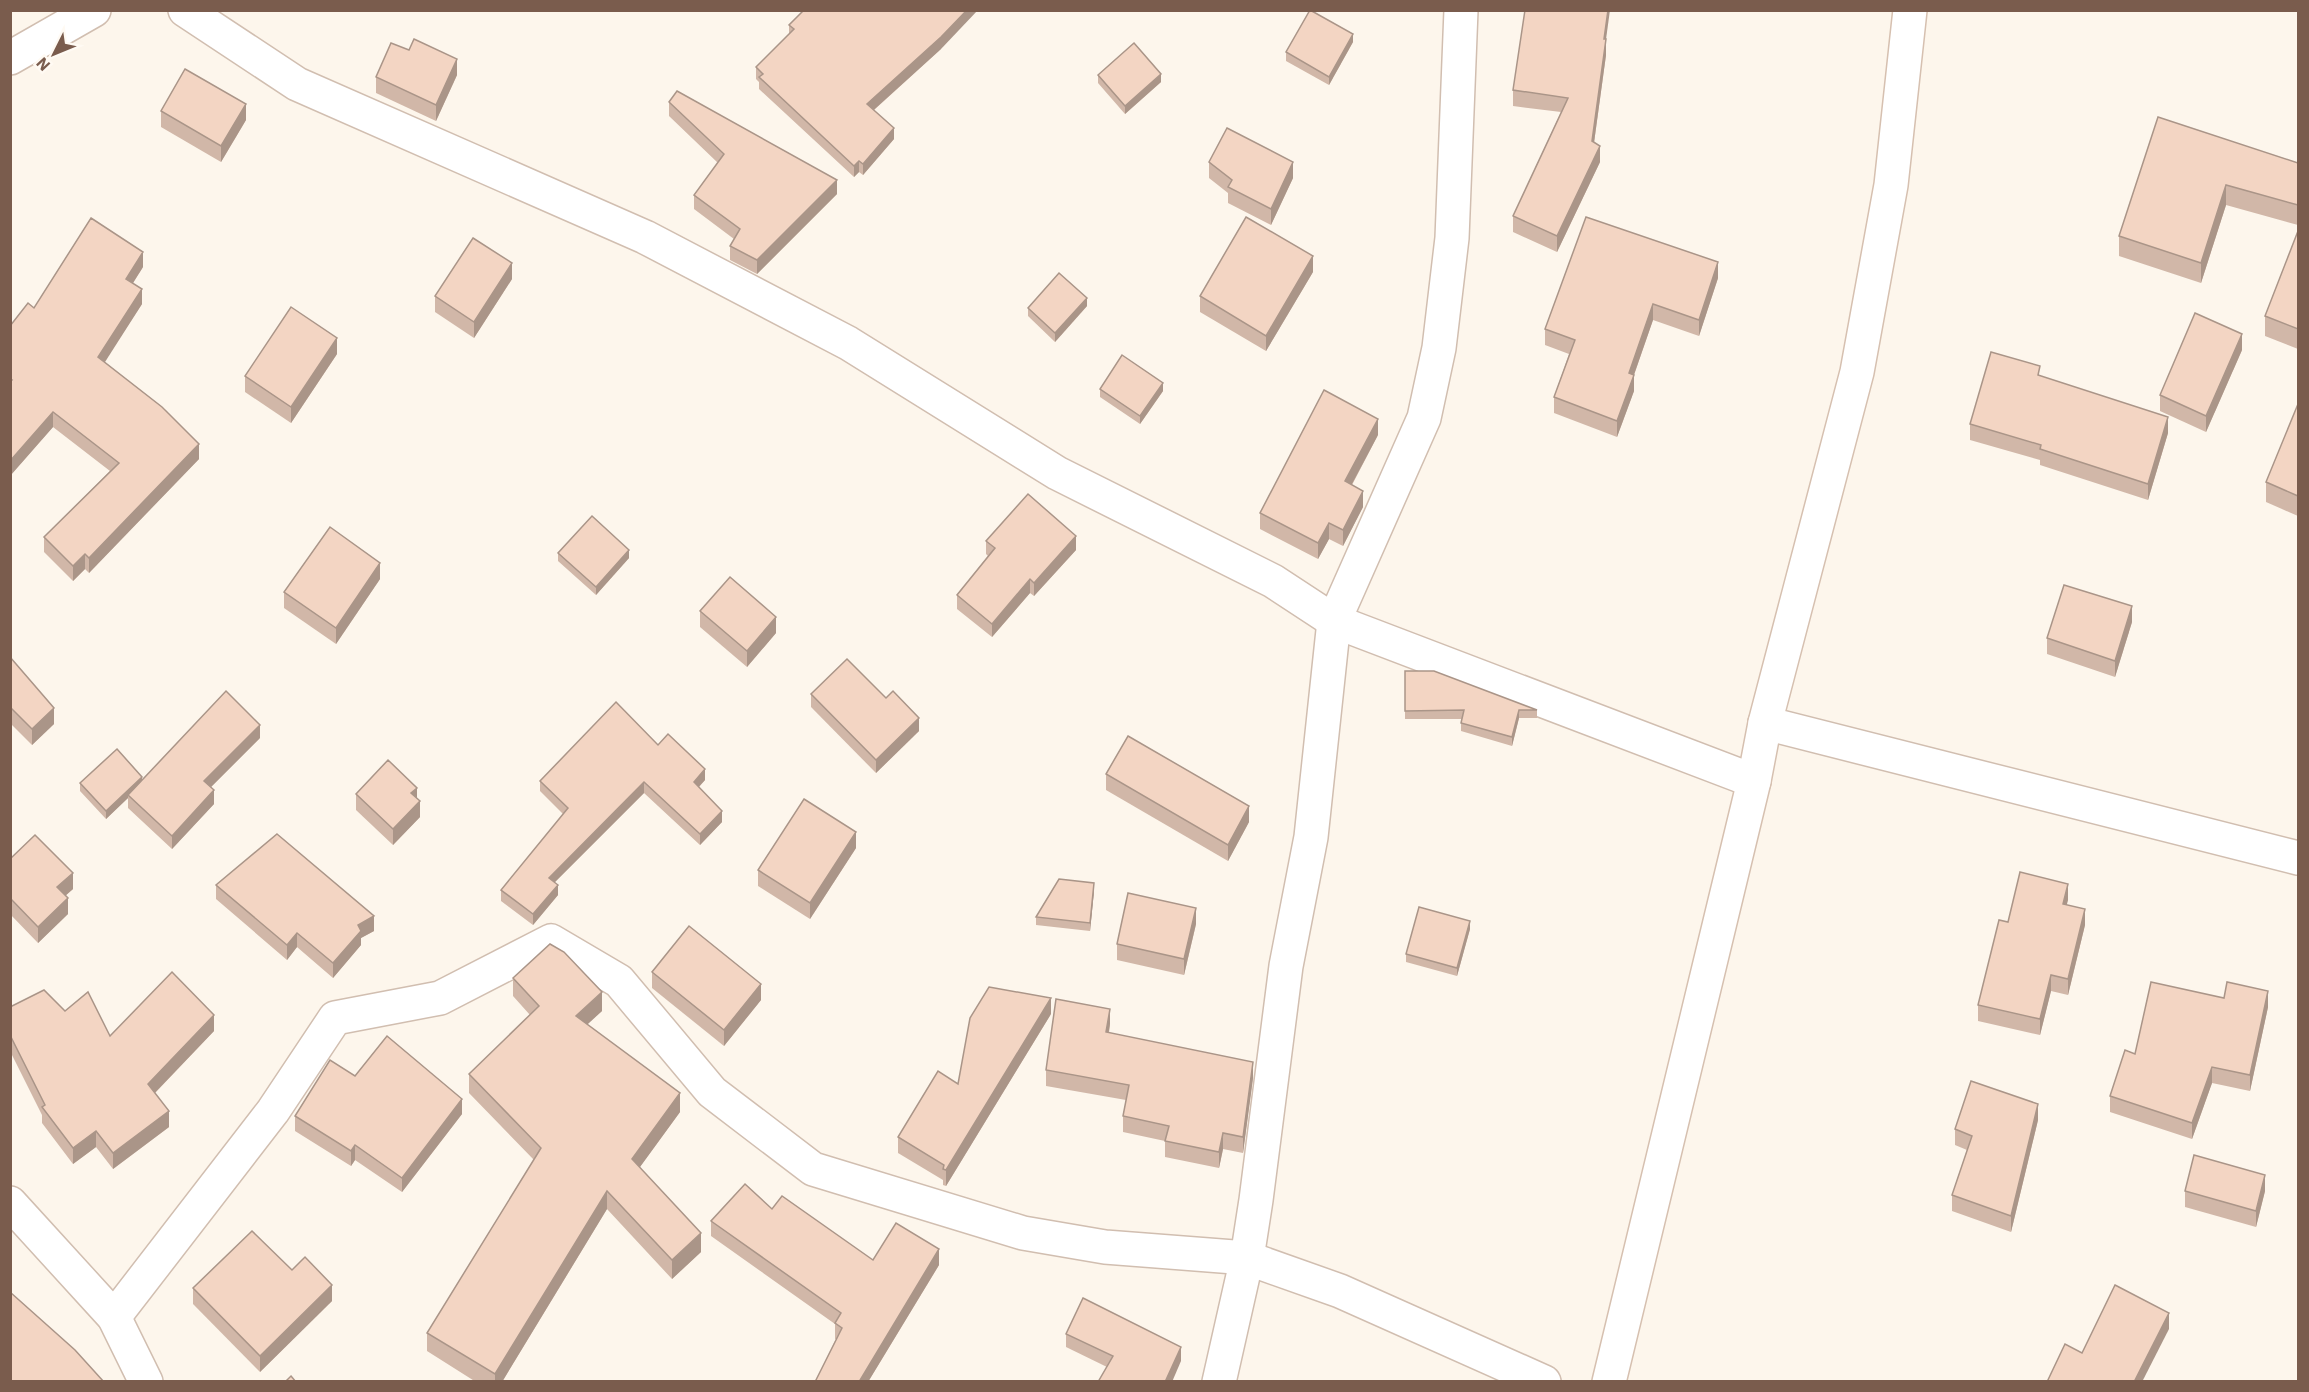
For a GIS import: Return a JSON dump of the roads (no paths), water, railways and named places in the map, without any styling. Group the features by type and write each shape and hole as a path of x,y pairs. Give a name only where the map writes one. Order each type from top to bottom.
{"street":[{"path":"10,58 94,10"},
{"path":"1219,1382 1247,1258 1286,966 1311,837 1334,621 1424,418 1436,360 1452,238 1461,10"},
{"path":"1609,1382 1754,781 1765,723 1857,372 1891,185 1910,10"},
{"path":"206,16 297,84 645,237 848,343 1057,473 1273,581 1334,621 1754,781"},
{"path":"1765,723 2298,858"},
{"path":"114,1317 273,1112 335,1018 440,998 551,941 619,981 712,1092 813,1169 1023,1233 1105,1247 1247,1258 1340,1291 1544,1382"},
{"path":"10,1203 114,1317 146,1382"}]}
